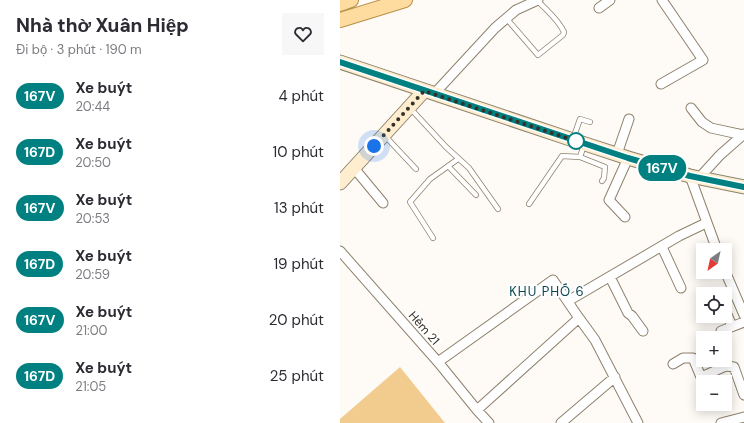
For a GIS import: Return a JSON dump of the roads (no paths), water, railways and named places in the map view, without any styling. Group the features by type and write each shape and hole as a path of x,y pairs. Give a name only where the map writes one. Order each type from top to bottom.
{"main road":[{"path":"340,4 351,0"},
{"path":"340,20 405,0"},
{"path":"340,62 622,156 694,177 744,187"},
{"path":"340,183 409,107 429,92"}],"street":[{"path":"429,92 506,18 516,10 538,0"},
{"path":"599,8 610,0"},
{"path":"661,84 703,60 662,0"},
{"path":"691,108 702,122 711,128 744,135"},
{"path":"625,216 609,200 622,156 629,118"},
{"path":"714,243 706,223 694,177 744,135"},
{"path":"354,168 383,203"},
{"path":"568,301 679,236 706,223"},
{"path":"662,247 680,288"},
{"name":"Hẻm 21","path":"340,251 438,362 489,423"},
{"path":"610,277 628,313 632,316 642,331"},
{"path":"728,279 744,315"},
{"path":"438,362 553,280 595,340 638,423"},
{"path":"477,410 579,318"},
{"path":"721,331 744,322"},
{"path":"673,364 684,358 693,358 701,377 726,366 734,367 744,394"},
{"path":"561,423 615,377"},
{"path":"721,423 744,417"}],"lane":[{"path":"506,18 538,55 563,35 564,32 554,17 538,0"},
{"path":"409,107 446,147 469,168 498,209"},
{"path":"580,157 580,119 590,122"},
{"path":"384,135 416,169"},
{"path":"529,204 562,156 580,157 605,167 604,178 602,181"},
{"path":"433,238 410,202 430,179 458,159"},
{"path":"448,166 476,195"}],"district":[{"name":"KHU PHỐ 6","path":"547,291"}]}
